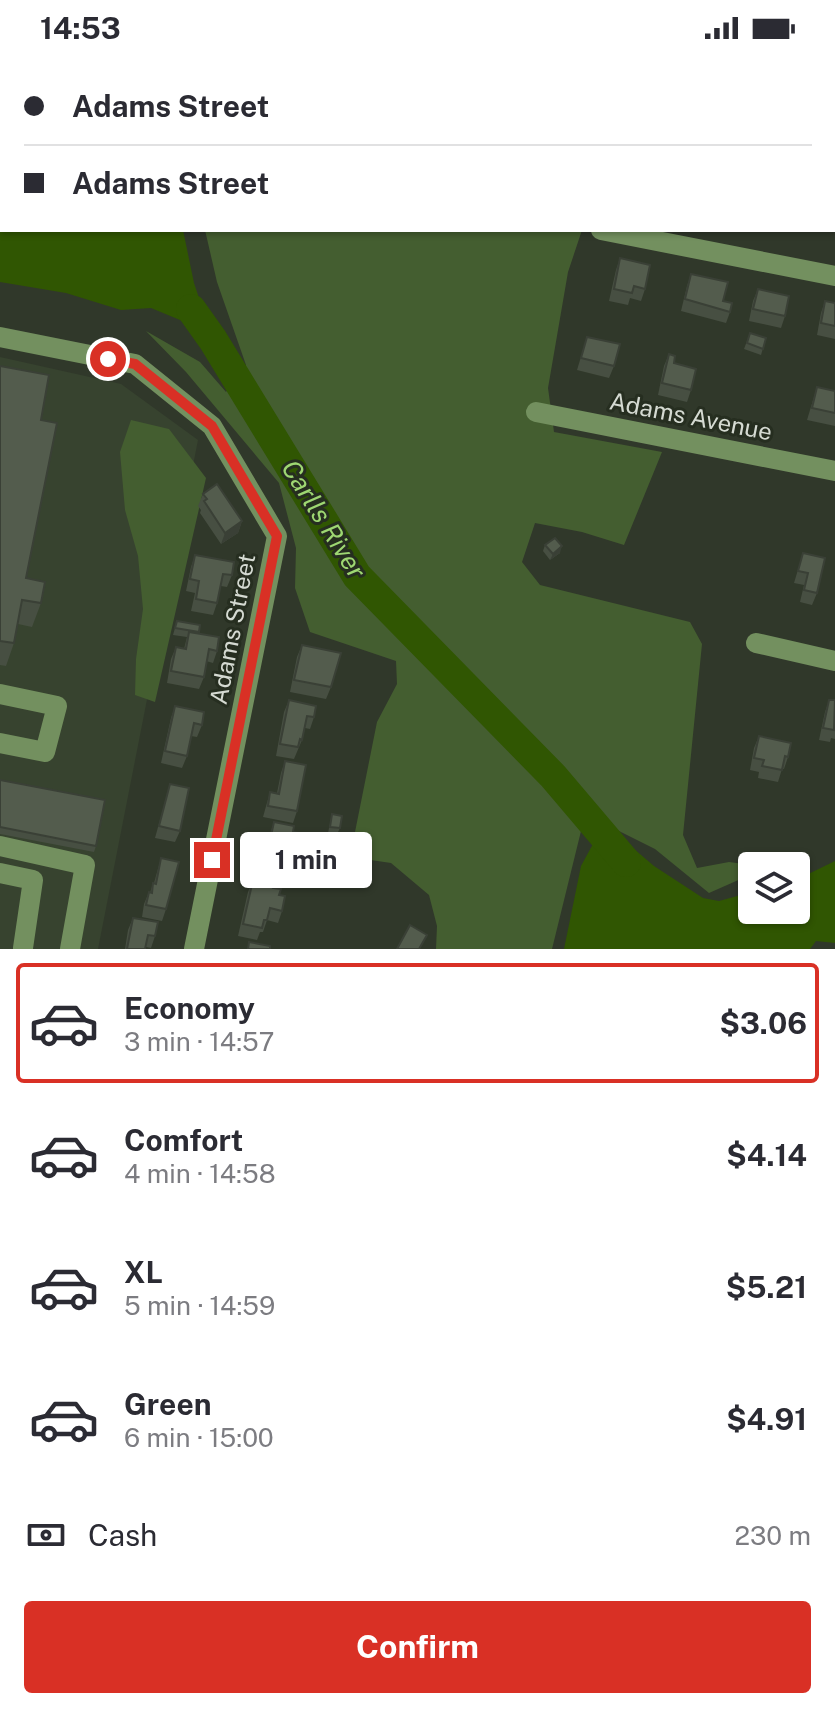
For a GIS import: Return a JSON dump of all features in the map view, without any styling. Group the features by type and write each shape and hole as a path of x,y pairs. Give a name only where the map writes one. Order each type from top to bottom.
{"street":[{"path":"611,232 835,276"},
{"name":"Adams Street","path":"0,337 135,364 212,426 277,536 194,949"},
{"name":"Adams Avenue","path":"536,412 835,471"},
{"path":"756,643 835,661"},
{"path":"0,694 57,706 45,752 0,743"},
{"path":"0,846 85,865 70,949"},
{"path":"0,873 33,880 23,948"}],"shaded area":[{"path":"0,232 183,232 194,283 213,340 180,320 151,308 121,310 66,293 0,282"},
{"path":"205,232 581,232 568,272 548,388 554,432 662,452 624,545 582,532 535,523 522,562 540,585 690,622 702,644 683,835 697,868 738,863 738,880 709,893 655,849 603,823 593,810 582,827 552,949 436,949 437,926 429,895 391,863 350,857 377,722 397,684 396,661 310,632 295,588 296,548 279,483 186,372 146,331 200,362 226,392 246,365 217,282"},
{"path":"0,357 121,384 198,440 98,949 0,949"},
{"path":"131,420 169,429 206,478 155,702 135,695 143,609 138,556 125,510 120,452"},
{"path":"600,831 620,837 654,866 703,898 719,901 738,896 738,924 810,924 810,873 835,861 835,943 816,941 810,949 564,949 581,866"}],"building":[{"path":"620,258 650,265 645,289 634,286 632,293 614,289"},
{"path":"691,274 728,282 723,301 732,303 730,312 685,299"},
{"path":"758,289 789,296 785,316 753,309"},
{"path":"825,301 835,303 835,326 821,323"},
{"path":"750,333 766,338 763,349 747,343"},
{"path":"587,337 620,344 614,366 581,358"},
{"path":"669,354 675,356 674,363 696,369 691,390 662,383"},
{"path":"0,366 49,375 41,420 57,423 26,578 45,582 41,603 22,600 14,643 0,641"},
{"path":"817,387 835,391 835,413 812,408"},
{"path":"217,484 242,521 225,533 204,501 207,499 203,494"},
{"path":"555,538 562,546 553,554 545,545"},
{"path":"803,553 825,558 817,593 804,590 808,573 798,571"},
{"path":"195,555 234,562 232,575 223,574 217,603 196,599 199,581 190,579"},
{"path":"177,621 200,625 199,632 175,628"},
{"path":"189,632 219,637 217,651 209,649 204,677 171,671 176,647 186,649"},
{"path":"302,645 341,653 331,687 294,680"},
{"path":"289,700 316,706 314,717 307,716 298,747 280,744"},
{"path":"829,700 835,700 834,730 823,728"},
{"path":"175,706 204,712 202,725 194,723 187,756 165,751"},
{"path":"759,736 791,743 782,770 762,766 764,760 754,758"},
{"path":"285,761 306,765 297,811 268,806 270,792 279,794"},
{"path":"0,780 105,800 96,846 0,827"},
{"path":"170,784 189,788 180,831 159,826"},
{"path":"332,814 342,816 340,828 330,827"},
{"path":"274,822 294,826 293,832 306,834 304,846 291,843 285,871 256,865 258,853 267,854"},
{"path":"161,858 179,862 166,909 146,905 153,883 156,884"},
{"path":"253,880 274,884 273,888 281,889 279,895 285,896 282,911 270,908 262,928 243,924"},
{"path":"133,918 158,922 155,936 148,935 145,949 127,949"},
{"path":"410,925 427,935 419,949 397,949"},
{"path":"249,942 270,946 270,949 248,949"}],"waterway":[{"name":"Carlls River","path":"191,309 357,576 553,776 626,862"}],"route":[{"path":"108,359 135,364 212,426 277,536 212,860"}]}
